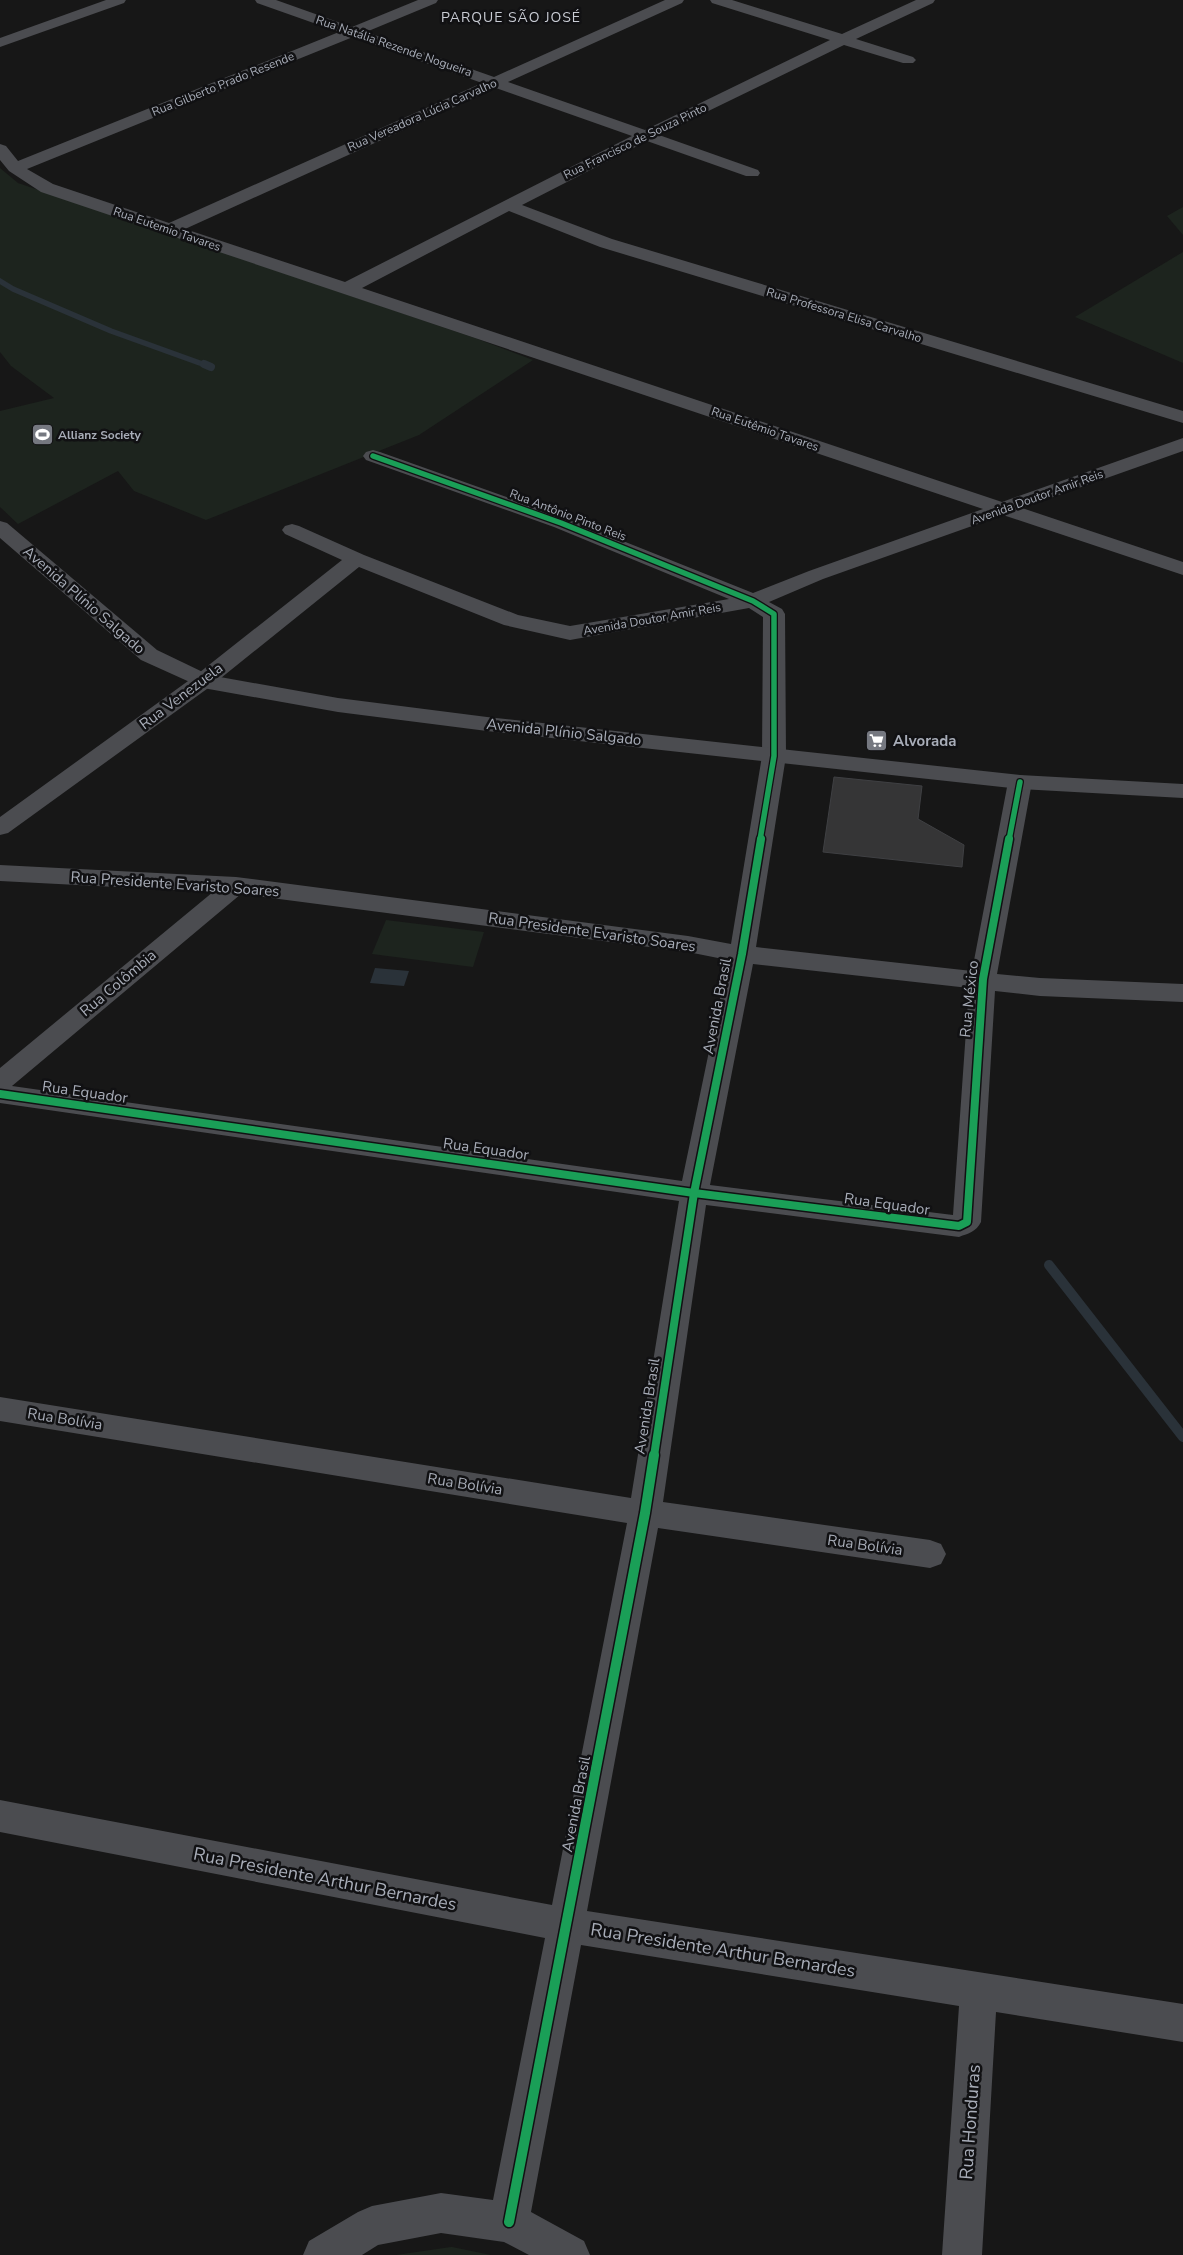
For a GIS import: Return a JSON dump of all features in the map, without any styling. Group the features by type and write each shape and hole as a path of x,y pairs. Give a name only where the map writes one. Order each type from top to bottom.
{"street":[{"path":"0,43 119,0"},
{"name":"Rua Natália Rezende Nogueira","path":"262,0 752,172"},
{"name":"Rua Gilberto Prado Resende","path":"15,168 431,0"},
{"name":"Rua Vereadora Lúcia Carvalho","path":"168,230 677,0"},
{"path":"717,0 844,38 908,60"},
{"name":"Rua Francisco de Souza Pinto","path":"346,289 647,135 844,38 928,0"},
{"name":"Rua Eutemio Tavares","path":"0,149 15,168 47,188 346,289"},
{"name":"Rua Professora Elisa Carvalho","path":"508,205 606,243 1183,417"},
{"name":"Rua Eutêmio Tavares","path":"346,289 1183,569"},
{"name":"Avenida Doutor Amir Reis","path":"292,530 357,559 512,620 570,633 753,601 816,575 1004,510 1183,444"},
{"name":"Rua Antônio Pinto Reis","path":"373,456 561,523 753,601"},
{"name":"Avenida Plínio Salgado","path":"0,526 149,656 203,681 338,705 774,756 1020,782 1183,791"},
{"name":"Rua Venezuela","path":"0,828 203,681 357,559"},
{"name":"Avenida Brasil","path":"509,2222 645,1514 694,1193 742,954 774,756 774,614 753,601"},
{"name":"Rua México","path":"967,1222 983,979 1020,782"},
{"name":"Rua Presidente Evaristo Soares","path":"0,873 236,885 678,943 742,954 983,979 1040,987 1183,993"},
{"name":"Rua Colômbia","path":"0,1082 236,885"},
{"name":"Rua Equador","path":"0,1094 694,1193 952,1227 967,1222"},
{"name":"Rua Bolívia","path":"0,1408 645,1514 930,1554"},
{"name":"Rua Presidente Arthur Bernardes","path":"0,1816 567,1925 979,1989 1183,2023"},
{"name":"Rua Honduras","path":"962,2255 979,1989"},
{"path":"322,2255 372,2226 441,2213 509,2222 570,2255"}],"shaded area":[{"path":"0,168 18,183 475,338 533,360 419,435 206,520 134,491 118,471 18,524 0,507 0,411 54,398 11,366 0,352"},
{"path":"1183,207 1183,235 1167,216"},
{"path":"1183,252 1183,363 1075,317"},
{"path":"386,920 484,932 473,967 372,954"},
{"path":"375,968 409,971 404,986 370,983"},
{"path":"451,2247 491,2255 396,2255"}],"building":[{"path":"834,777 922,786 918,819 964,845 962,867 823,852"}],"waterway":[{"path":"0,281 13,289 111,331 208,366"},
{"path":"204,364 211,367"},
{"path":"1049,1265 1183,1437"}],"cycle path":[{"path":"373,456 561,523 753,601 774,614 774,756 742,954 694,1193 645,1513 509,2222"},
{"path":"0,1094 694,1193 959,1226 967,1222 983,979 1020,782"}],"place":[{"name":"Allianz Society","path":"42,435"},
{"name":"Alvorada","path":"877,741"}],"district":[{"name":"PARQUE SÃO JOSÉ","path":"511,17"}]}
